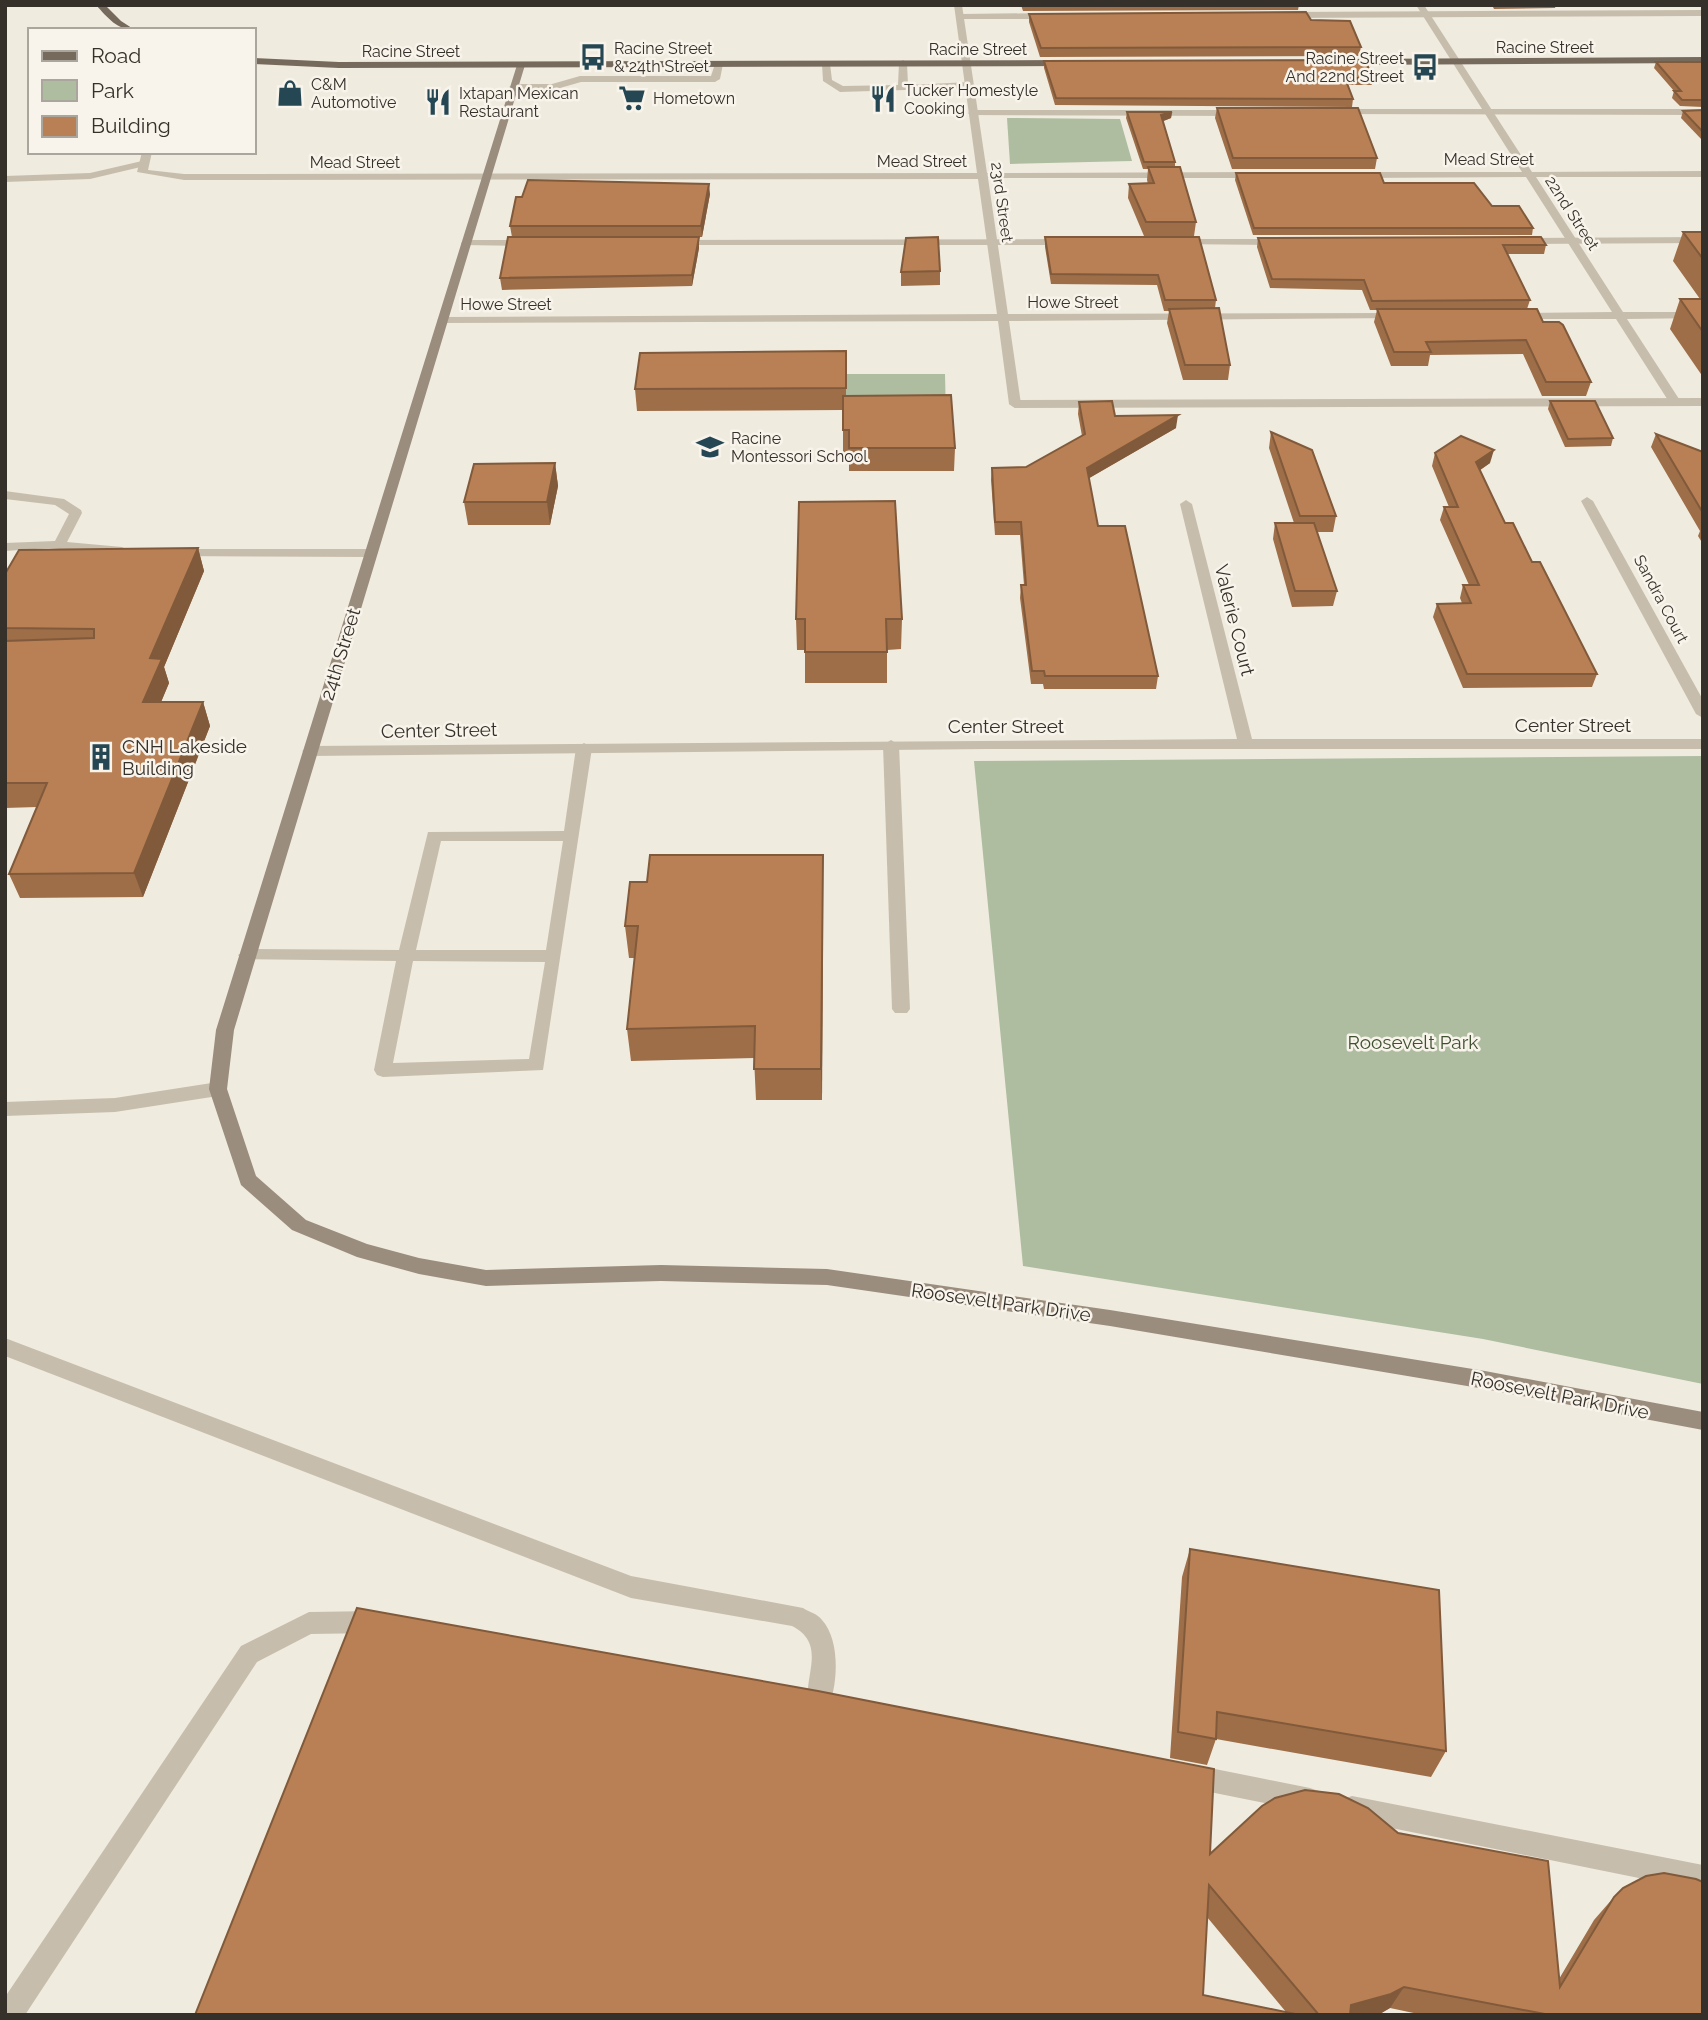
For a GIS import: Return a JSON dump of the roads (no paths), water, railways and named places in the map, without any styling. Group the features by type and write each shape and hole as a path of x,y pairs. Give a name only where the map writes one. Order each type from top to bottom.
{"main road":[{"path":"101,6 118,23 127,28"},
{"name":"Racine Street","path":"1334,62 1703,60"},
{"name":"Racine Street","path":"256,61 339,65 1075,63"}],"street":[{"path":"1280,15 1423,10 1703,13"},
{"name":"22nd Street","path":"1423,10 1675,402"},
{"path":"959,11 1065,16"},
{"name":"23rd Street","path":"959,11 1015,404 1675,402"},
{"path":"514,87 553,87 580,79 715,79 719,64"},
{"path":"826,64 828,81 840,89 970,85"},
{"path":"902,64 903,88"},
{"name":"24th Street","path":"299,1225 248,1180 218,1089 225,1030 521,65"},
{"path":"580,79 584,65"},
{"path":"1322,112 1703,112"},
{"path":"973,113 1252,113"},
{"path":"5,179 78,179 105,176 142,168 146,154"},
{"name":"Mead Street","path":"142,168 184,177 1269,175"},
{"name":"Mead Street","path":"1351,175 1703,174"},
{"path":"1513,241 1703,240"},
{"path":"663,243 1074,242"},
{"path":"1170,242 1293,242"},
{"path":"466,243 540,243"},
{"path":"1510,316 1703,315"},
{"name":"Howe Street","path":"443,320 1414,316"},
{"path":"1675,402 1703,402"},
{"path":"5,495 59,502 76,513 60,543"},
{"name":"Sandra Court","path":"1587,501 1703,714"},
{"name":"Valerie Court","path":"1186,504 1246,746"},
{"path":"5,547 26,543 60,543 137,552"},
{"path":"162,552 371,552"},
{"name":"Center Street","path":"310,751 891,745 1703,744"},
{"path":"891,745 901,1009"},
{"path":"572,836 434,836 383,1070 537,1065 572,836 584,748"},
{"path":"247,955 554,956"},
{"path":"5,1109 115,1105 218,1089"},
{"name":"Roosevelt Park Drive","path":"299,1225 364,1251 419,1266 486,1278 661,1273 827,1277 1123,1320 1485,1380 1703,1421"},
{"path":"5,1347 631,1587 795,1616 814,1627 821,1645 822,1671 818,1703"},
{"path":"9,2015 249,1654 309,1623 370,1622 397,1626"},
{"path":"791,1698 845,1709"},
{"path":"1162,1770 1703,1878"}],"place":[{"name":"Racine Street & 24th Street","path":"593,57"},
{"name":"Racine Street And 22nd Street","path":"1425,67"},
{"name":"C&M Automotive","path":"290,93"},
{"name":"Hometown","path":"632,98"},
{"name":"Tucker Homestyle Cooking","path":"883,99"},
{"name":"Ixtapan Mexican Restaurant","path":"438,102"},
{"name":"Racine Montessori School","path":"710,447"},
{"name":"CNH Lakeside Building","path":"101,757"}],"park label":[{"name":"Roosevelt Park","path":"1413,1042"}]}
